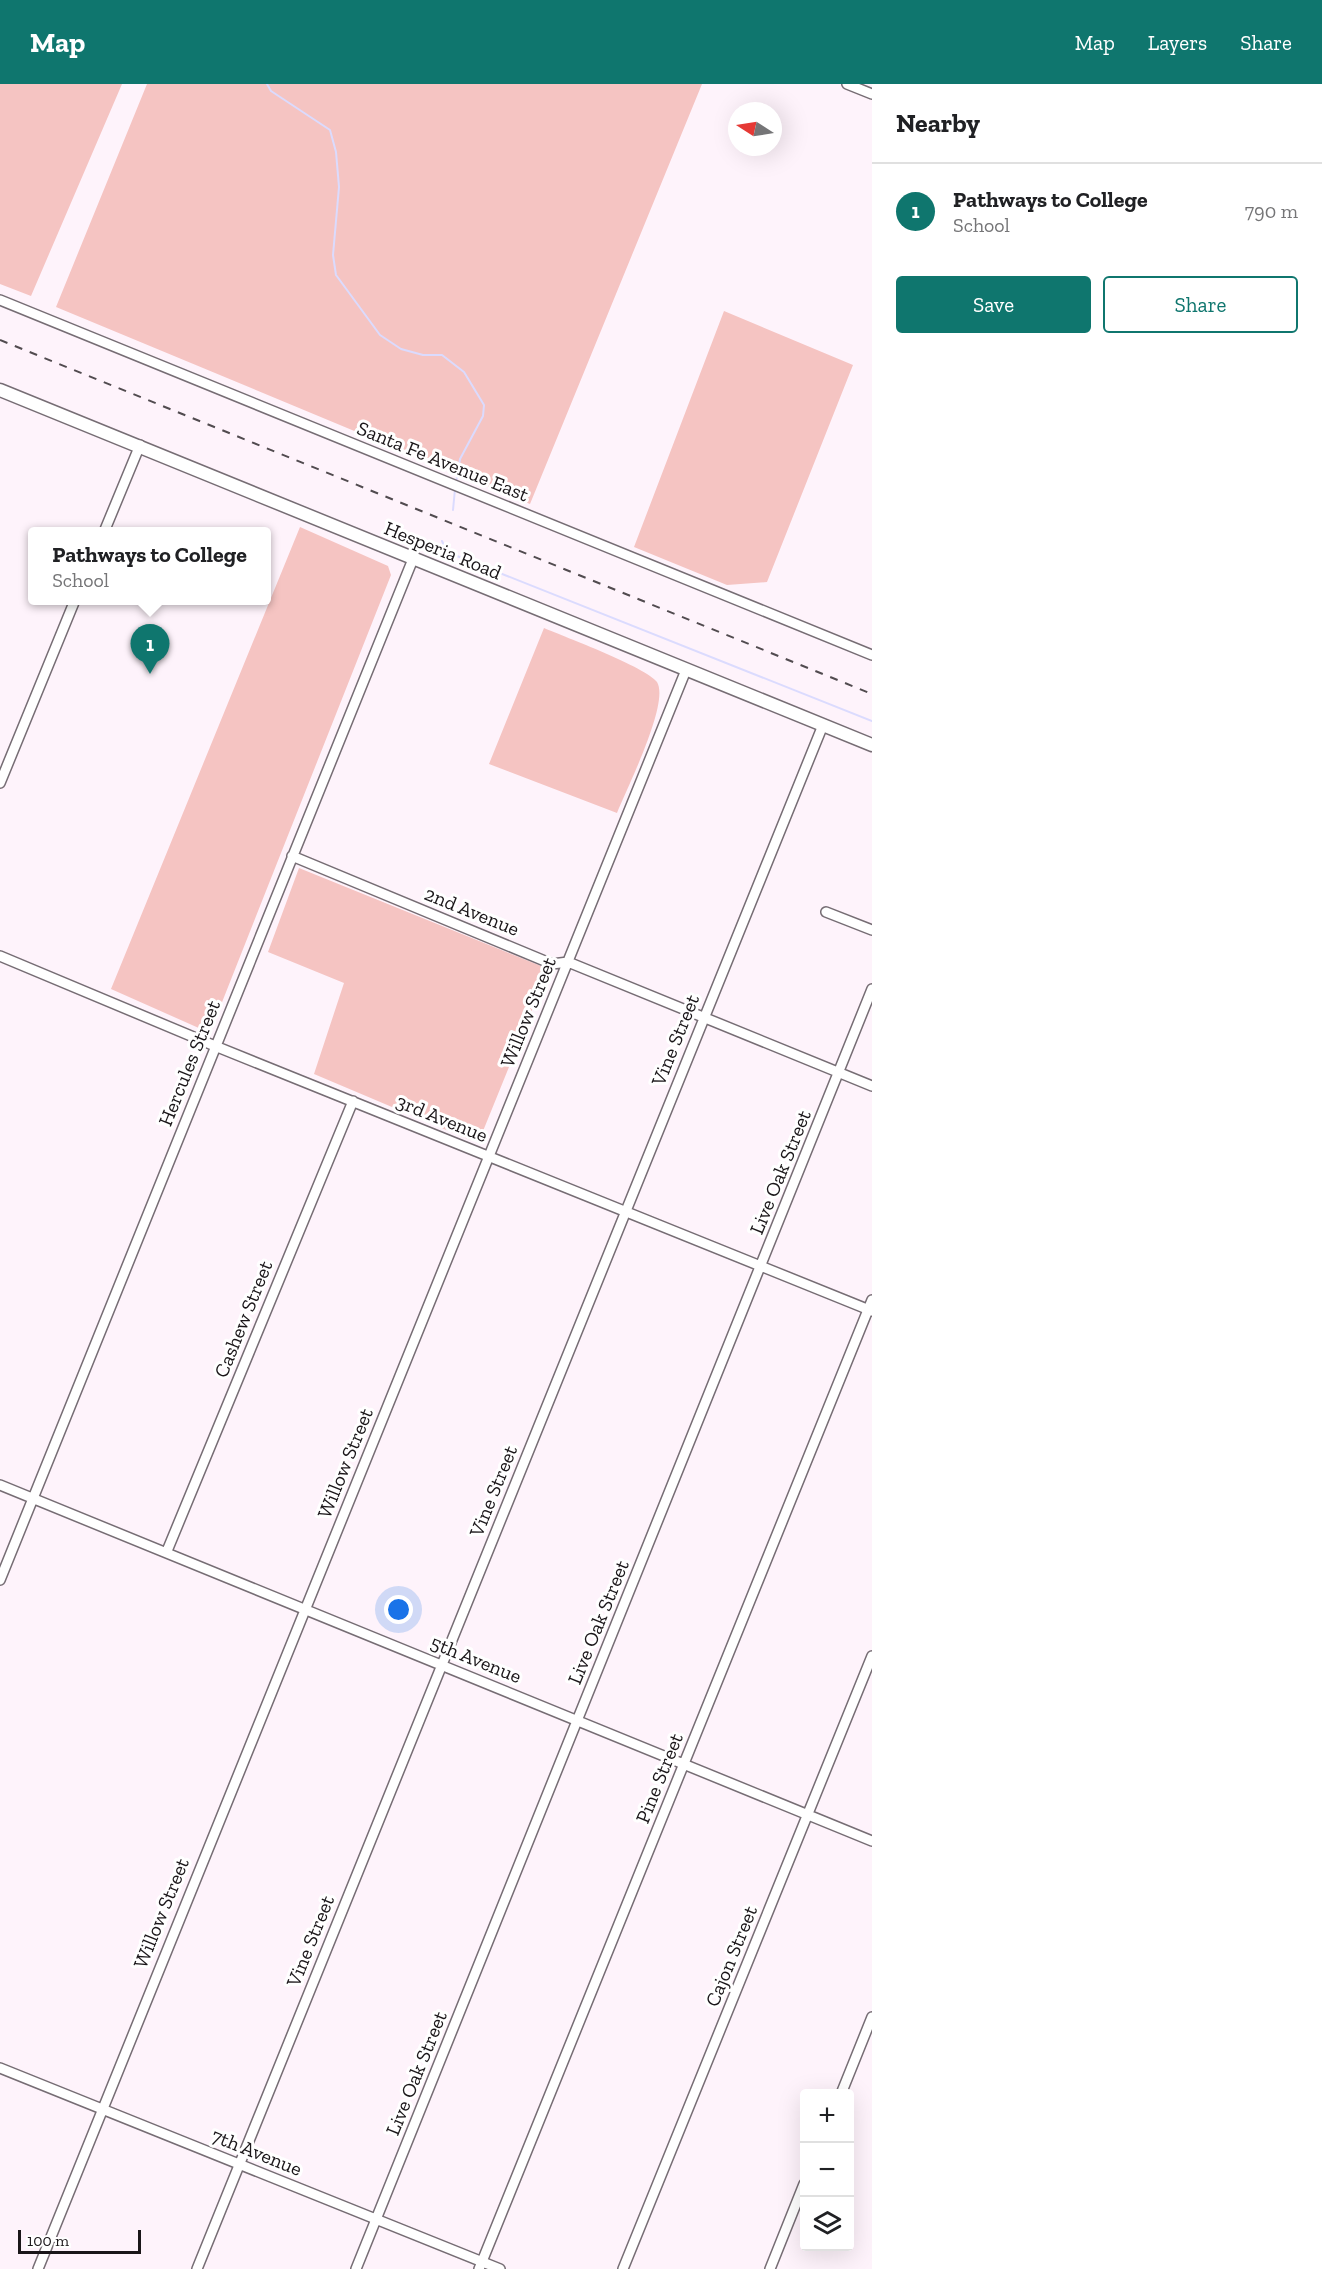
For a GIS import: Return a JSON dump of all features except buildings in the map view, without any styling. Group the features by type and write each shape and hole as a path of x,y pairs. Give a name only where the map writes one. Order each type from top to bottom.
{"main road":[{"name":"Hesperia Road","path":"0,390 140,445 413,559 872,745"}],"street":[{"path":"847,84 872,94"},
{"name":"Santa Fe Avenue East","path":"0,300 872,655"},
{"path":"106,527 140,445"},
{"name":"Hercules Street","path":"0,1580 413,559"},
{"path":"0,783 73,605"},
{"name":"Willow Street","path":"38,2269 686,670"},
{"name":"Vine Street","path":"196,2269 823,725"},
{"name":"2nd Avenue","path":"292,856 552,964 568,963 872,1086"},
{"path":"826,912 872,930"},
{"name":"3rd Avenue","path":"0,956 215,1046 870,1310"},
{"name":"Live Oak Street","path":"356,2269 872,989"},
{"name":"Cashew Street","path":"167,1551 352,1101"},
{"name":"Pine Street","path":"480,2265 870,1310 872,1300"},
{"name":"5th Avenue","path":"0,1485 167,1551 872,1841"},
{"name":"Cajon Street","path":"623,2269 872,1656"},
{"path":"843,2089 872,2017"},
{"name":"7th Avenue","path":"0,2068 239,2163 480,2265 500,2269"},
{"path":"770,2269 800,2194"}],"shaded area":[{"path":"0,84 122,84 31,296 0,284"},
{"path":"147,84 702,84 530,504 56,307"},
{"path":"724,311 853,365 767,582 727,585 634,547"},
{"path":"300,527 388,566 391,575 213,1025 201,1029 111,989 268,605 271,605 271,598"},
{"path":"544,628 638,668 657,682 658,708 645,747 617,813 489,764"},
{"path":"299,868 541,966 545,978 481,1136 470,1140 314,1074 344,983 268,952"}],"waterway":[{"path":"267,84 271,91 330,130 336,152 339,187 333,255 336,275 380,335 401,349 423,355 442,355 464,372 484,405 483,416 460,459 456,483"},
{"path":"453,510 455,489"},
{"path":"442,541 447,552 872,721"}],"railway":[{"path":"0,340 872,694"}],"place":[{"name":"Pathways to College","path":"150,674"}]}
